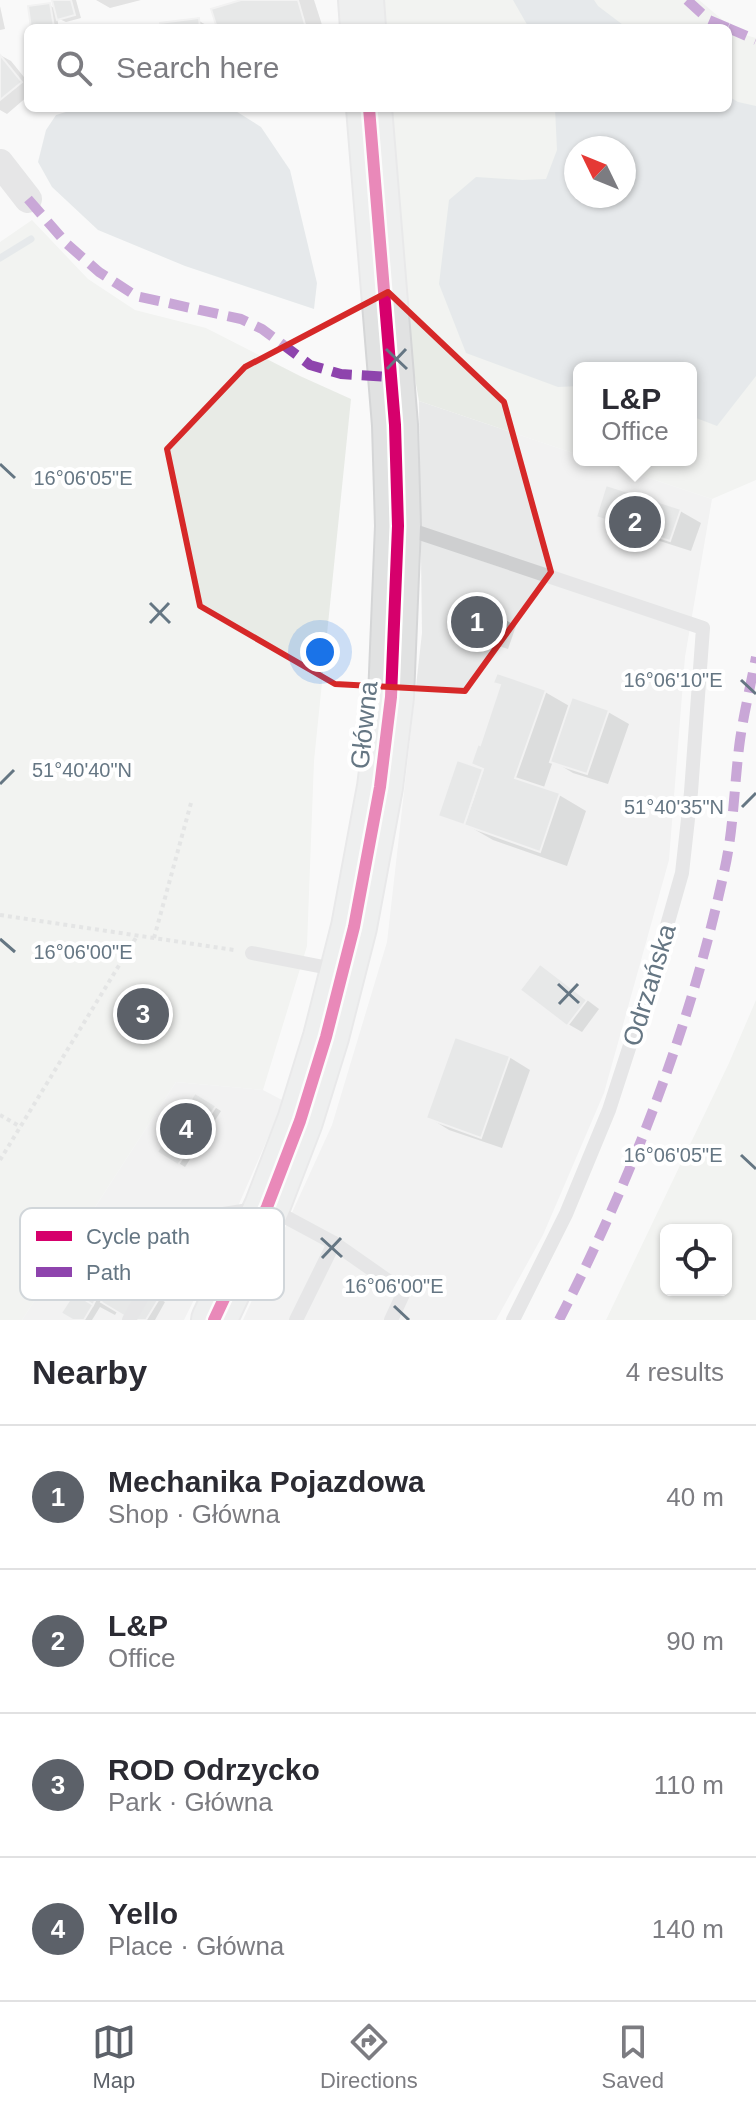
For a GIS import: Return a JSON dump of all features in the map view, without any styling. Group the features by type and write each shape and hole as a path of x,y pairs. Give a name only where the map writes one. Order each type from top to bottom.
{"main road":[{"path":"361,0 363,24"},
{"name":"Główna","path":"267,1207 300,1121 326,1037 354,927 380,787 391,697 398,526 395,425 369,112"},
{"name":"Główna","path":"214,1320 223,1300"}],"street":[{"path":"0,163 28,199"}],"lane":[{"name":"Odrzańska","path":"398,526 703,628 682,873 609,1110 566,1214 513,1320"},
{"path":"252,953 343,971"},
{"path":"261,1208 267,1207"},
{"path":"284,1216 334,1243 404,1292 391,1320"},
{"path":"296,1320 334,1243"},
{"path":"129,1320 140,1300"}],"path":[{"path":"154,938 191,803"},
{"path":"0,915 252,953"},
{"path":"0,1160 137,936"},
{"path":"0,1115 21,1127"}],"highlighted area":[{"path":"388,292 504,402 551,572 465,691 335,684 200,606 167,449 245,367"}],"shaded area":[{"path":"358,0 699,0 727,24 360,24"},
{"path":"513,0 594,0 622,24 527,24"},
{"path":"732,28 756,38 756,480 712,499 613,466 697,466 697,362 573,362 573,453 419,401 369,112 732,112"},
{"path":"732,98 756,106 756,376 717,426 697,418 697,362 573,362 573,386 558,387 466,353 439,284 449,200 476,177 546,179 557,150 555,112 732,112"},
{"path":"66,112 237,112 261,127 290,170 317,283 314,309 185,266 98,230 52,187 38,162 46,130 56,115"},
{"path":"32,220 88,279 135,310 206,328 351,399 314,761 307,946 263,1090 176,1082 94,1208 20,1208 20,1300 35,1300 22,1320 0,1320 0,242"},
{"path":"419,401 573,453 573,466 613,466 712,499 685,657 669,860 604,1093 543,1235 496,1320 243,1320 252,1300 284,1300 284,1230 332,1125 387,942 422,633"},
{"path":"756,1000 756,1320 606,1320 729,1063"},
{"path":"176,1082 263,1090 284,1101 237,1208 94,1208"},
{"path":"35,1300 194,1300 184,1320 22,1320"}],"building":[{"path":"52,0 71,0 75,15 57,20"},
{"path":"241,0 298,0 305,24 216,24 211,9"},
{"path":"50,3 54,24 30,24 28,6"},
{"path":"199,18 200,24 160,24"},
{"path":"0,55 22,82 0,100"},
{"path":"606,485 681,509 670,541 596,517"},
{"path":"462,601 503,616 493,643 452,629"},
{"path":"497,673 546,690 515,778 560,793 540,852 464,825 483,769 471,764 500,685 493,683"},
{"path":"572,697 609,710 587,774 550,762"},
{"path":"457,760 483,769 464,825 438,816"},
{"path":"540,964 587,1000 567,1026 520,990"},
{"path":"455,1037 510,1056 481,1138 426,1118"},
{"path":"195,1093 216,1106 178,1165 157,1152"},
{"path":"69,1300 85,1300 93,1305 84,1320 73,1320 61,1313"},
{"path":"158,1300 146,1320 131,1320 101,1302"}],"waterway":[{"path":"0,258 31,239"}],"marked path":[{"path":"687,0 709,20 718,24"},
{"path":"732,30 756,40"},
{"path":"28,199 67,244 99,272 136,296 241,319 262,329 310,365 341,374 391,377"},
{"path":"559,1320 634,1157 694,988 727,856 740,740 756,657"}],"cycle path":[{"path":"267,1208 300,1121 326,1037 354,927 380,787 391,697 398,526 395,425 369,112"},
{"path":"214,1320 223,1300"}],"place":[{"name":"L&P","path":"635,522"},
{"name":"Mechanika Pojazdowa","path":"477,622"},
{"name":"ROD Odrzycko","path":"143,1014"},
{"name":"Yello","path":"186,1129"}]}
